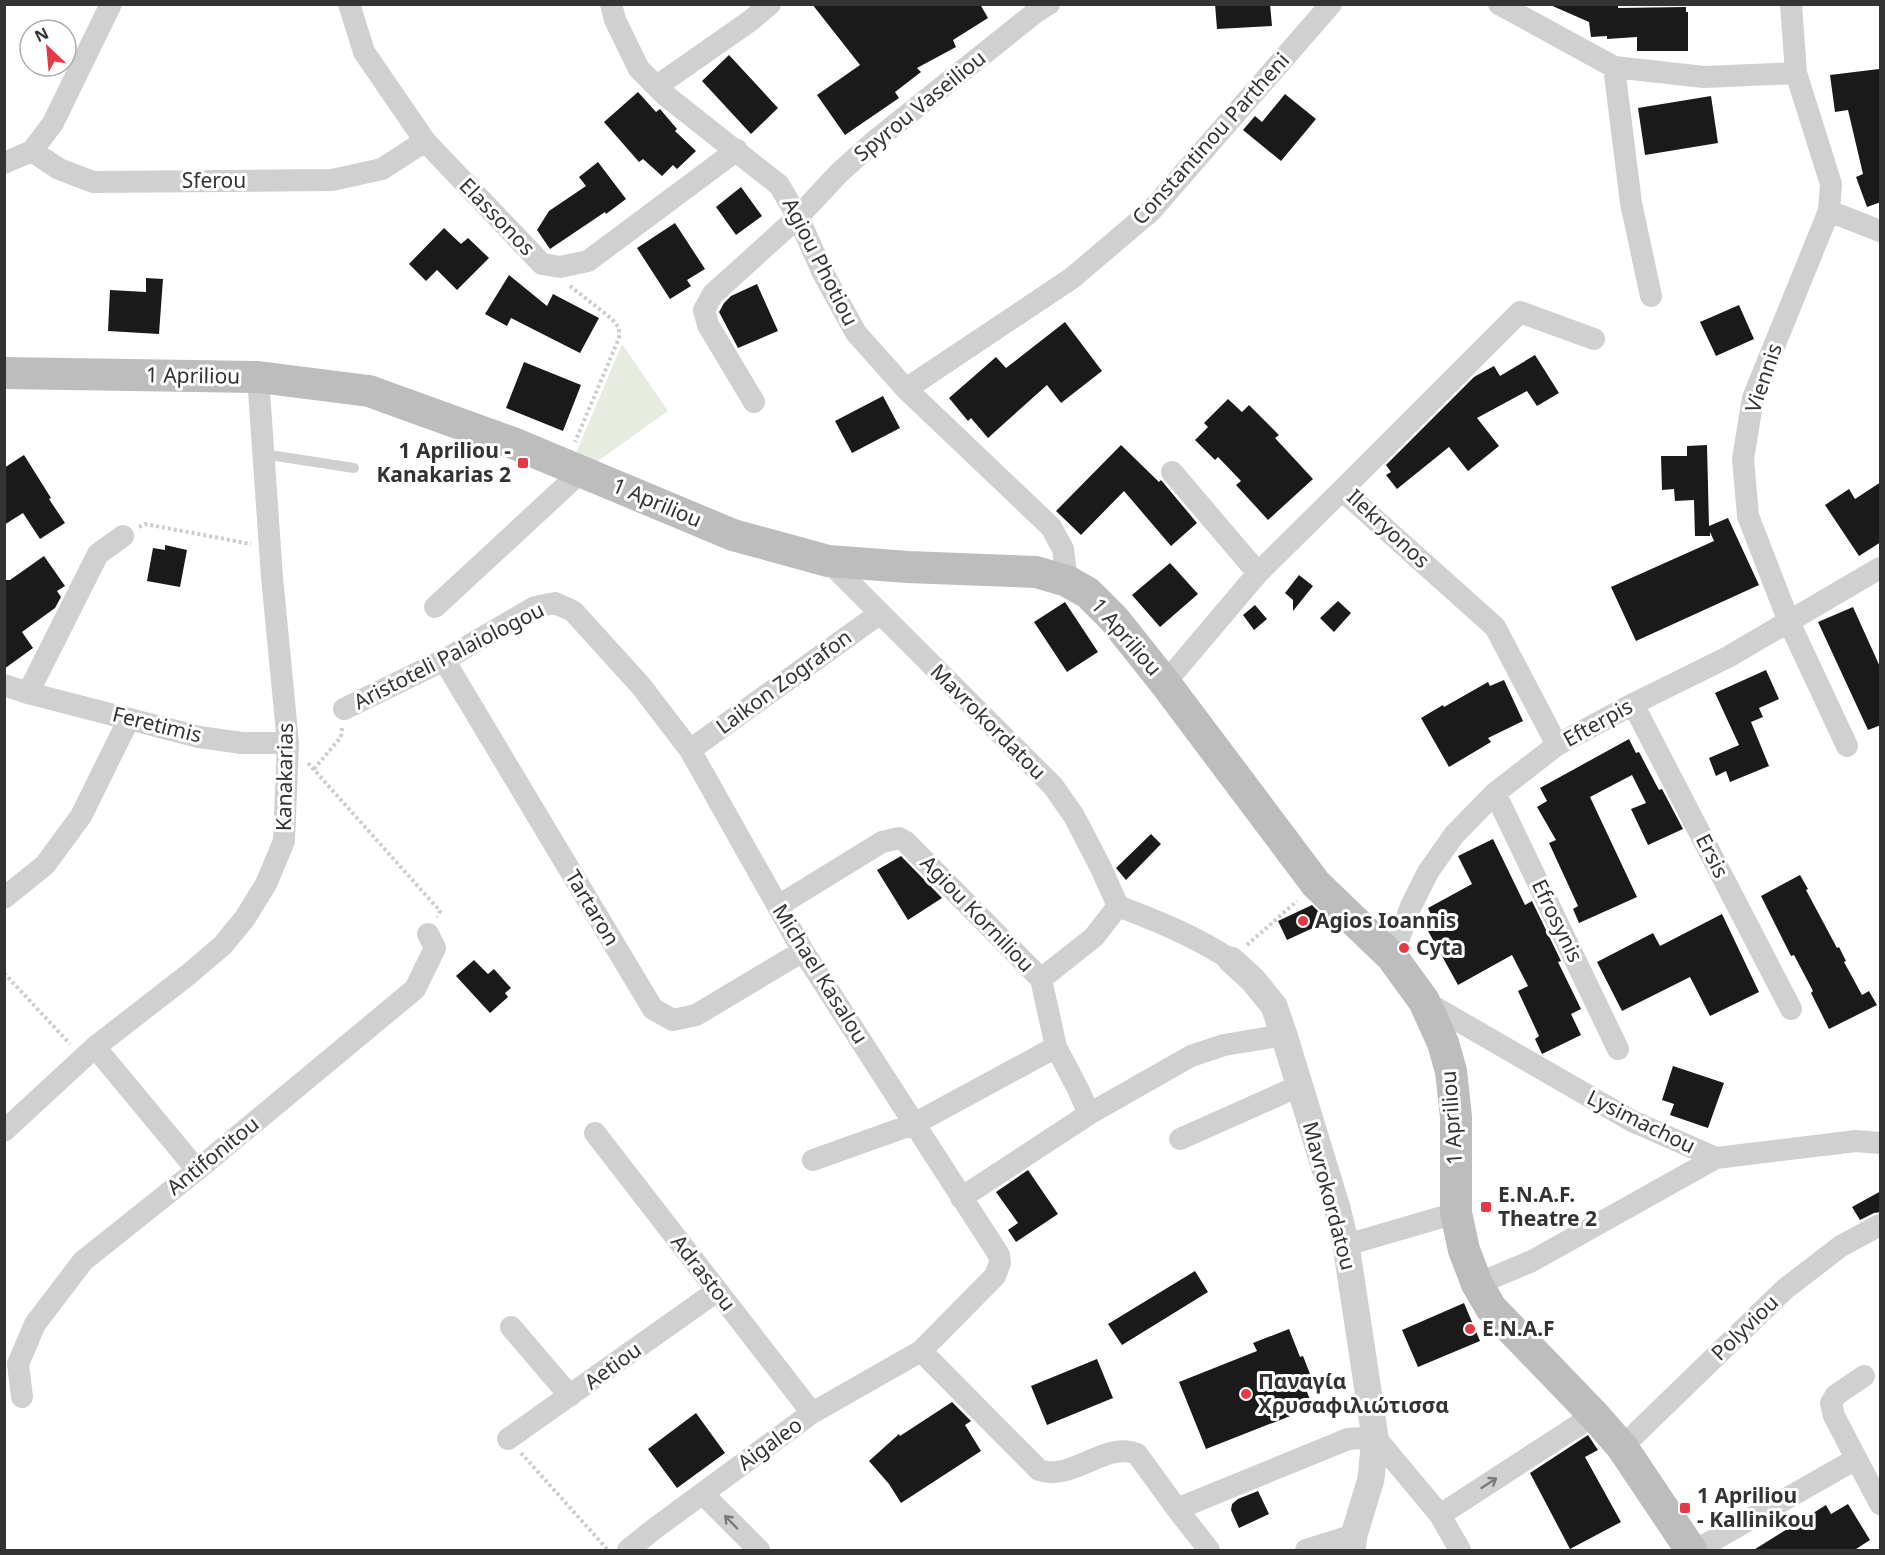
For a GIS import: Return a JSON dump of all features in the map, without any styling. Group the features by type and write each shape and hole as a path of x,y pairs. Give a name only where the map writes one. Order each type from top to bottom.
{"main road":[{"name":"1 Apriliou","path":"4,374 258,377 369,391 513,443 733,535 828,561 1036,572 1067,581 1088,593 1114,619 1165,683 1316,884 1392,957 1424,1000 1443,1043 1451,1071 1456,1117 1456,1213 1464,1250 1477,1284 1491,1308 1622,1447 1691,1551"}],"street":[{"path":"4,163 33,151 53,123 111,4"},
{"name":"Elassonos","path":"349,4 364,52 425,141 542,264 560,267 588,261 737,150"},
{"name":"Agiou Photiou","path":"611,4 615,20 639,69 779,185 798,217 823,273 856,333 906,389 1051,527 1063,549 1067,581"},
{"path":"657,86 750,21 770,4"},
{"name":"Spyrou Vaseiliou","path":"754,402 708,325 704,310 713,294 798,217 839,173 877,139 1049,4"},
{"name":"Constantinou Partheni","path":"906,389 1072,278 1151,211 1331,4"},
{"path":"1499,4 1614,67 1704,77 1796,73"},
{"name":"Viennis","path":"1791,4 1796,73 1831,184 1829,212 1753,398 1743,459 1748,516 1789,622 1847,746"},
{"path":"1614,67 1631,203 1651,296"},
{"name":"Sferou","path":"33,151 59,169 93,182 332,180 382,169 425,141"},
{"path":"1829,212 1881,231"},
{"name":"Ilekryonos","path":"1557,745 1495,627 1341,490 1520,312 1594,339"},
{"name":"Kanakarias","path":"4,1131 89,1053 223,945 245,918 266,884 284,841 288,743 270,547 258,377"},
{"path":"435,607 574,468"},
{"path":"1172,472 1258,573"},
{"path":"1165,683 1258,573 1341,490"},
{"path":"28,693 98,554 123,536"},
{"name":"Mavrokordatou","path":"828,561 1053,786 1074,816 1118,906 1171,926 1212,947 1253,980 1274,1006 1337,1208 1346,1245 1375,1437 1371,1479 1353,1543"},
{"name":"Efterpis","path":"1392,957 1411,906 1428,872 1454,835 1495,793 1557,745 1728,657 1881,568"},
{"name":"Aristoteli Palaiologou","path":"344,709 444,660 535,607 555,603"},
{"name":"Michael Kasalou","path":"555,603 573,611 641,686 690,750 803,951 999,1255 1000,1263 995,1276 921,1351"},
{"name":"Laikon Zografon","path":"690,750 879,614"},
{"name":"Tartaron","path":"444,660 653,1009 673,1020 696,1015 803,951"},
{"name":"Feretimis","path":"4,685 199,737 242,743 288,743"},
{"name":"Ersis","path":"1634,704 1791,1009"},
{"path":"4,898 45,865 81,816 129,719"},
{"name":"Efrosynis","path":"1495,793 1618,1049"},
{"name":"Agiou Korniliou","path":"778,906 882,842 898,838 906,842 1041,979 1056,1047 1089,1114"},
{"path":"1041,979 1094,938 1118,906"},
{"name":"Antifonitou","path":"22,1397 18,1364 35,1324 83,1261 415,990 435,948 428,934"},
{"name":"Lysimachou","path":"1424,1000 1632,1121 1716,1158 1856,1141 1881,1143"},
{"path":"961,1198 1089,1114 1191,1056 1224,1045 1284,1035"},
{"path":"813,1160 914,1124 1056,1047"},
{"path":"89,1053 197,1170"},
{"path":"1180,1139 1299,1086"},
{"name":"Adrastou","path":"595,1133 812,1413"},
{"path":"1477,1284 1532,1261 1716,1158"},
{"path":"1346,1245 1456,1213"},
{"name":"Polyviou","path":"1622,1447 1785,1289 1841,1246 1881,1225"},
{"name":"Aetiou","path":"508,1439 717,1291"},
{"path":"511,1327 570,1396"},
{"path":"921,1351 1039,1470 1048,1473 1059,1472 1113,1453 1130,1450 1137,1454 1209,1551"},
{"name":"Aigaleo","path":"628,1551 654,1529 812,1413 921,1351"},
{"path":"1864,1376 1836,1395 1831,1403 1834,1416 1881,1504"},
{"path":"1440,1515 1594,1415"},
{"path":"1177,1509 1348,1439 1375,1437 1440,1515 1460,1551"},
{"path":"1696,1551 1856,1459"},
{"path":"703,1494 759,1551"},
{"path":"1306,1551 1353,1543"}],"lane":[{"path":"264,454 354,468"}],"path":[{"path":"560,267 566,282 612,319 619,328 619,338 574,468"},
{"path":"123,536 145,524 270,547"},
{"path":"314,769 341,737 344,709"},
{"path":"288,743 314,769 440,911 428,934"},
{"path":"1230,960 1316,884"},
{"path":"4,974 89,1053"},
{"path":"508,1439 609,1551"}],"shaded area":[{"path":"622,344 668,411 588,468 573,460"}],"building":[{"path":"812,4 980,4 988,18 953,40 956,47 917,68 921,72 895,92 899,98 845,135 817,95 860,65"},
{"path":"1215,4 1270,4 1272,26 1217,29"},
{"path":"1548,4 1618,4 1618,8 1686,7 1688,51 1637,51 1637,37 1607,39 1607,36 1591,37 1589,22"},
{"path":"729,55 778,108 751,134 702,81"},
{"path":"1879,69 1881,202 1867,207 1856,177 1863,174 1848,110 1835,112 1830,75"},
{"path":"638,92 656,112 660,109 677,129 675,131 696,151 677,169 673,165 662,176 643,159 639,162 604,122"},
{"path":"1285,94 1316,119 1281,161 1243,130 1255,116 1262,122"},
{"path":"1711,96 1718,143 1645,155 1638,108"},
{"path":"598,162 626,199 550,249 537,230 549,211 586,186 579,177"},
{"path":"741,187 762,216 736,235 716,207"},
{"path":"675,223 705,269 687,280 691,286 670,299 637,248"},
{"path":"444,228 461,244 468,238 489,258 457,290 437,270 426,281 409,264"},
{"path":"509,275 547,306 553,294 599,318 580,353 511,318 507,326 485,314"},
{"path":"146,278 163,279 159,334 108,331 110,290 146,292"},
{"path":"757,284 778,331 738,348 719,312 731,296"},
{"path":"1739,305 1754,339 1716,356 1700,322"},
{"path":"1065,322 1102,371 1061,403 1047,385 988,438 971,418 968,421 949,398 996,357 1006,368"},
{"path":"1535,355 1559,393 1537,406 1527,391 1477,418 1499,446 1468,471 1449,447 1397,489 1386,475 1391,472 1386,465 1474,377 1494,366 1500,376"},
{"path":"524,362 581,385 563,431 506,408"},
{"path":"883,396 900,428 852,453 835,421"},
{"path":"1228,399 1242,412 1249,405 1279,435 1275,438 1313,479 1268,520 1236,485 1241,481 1218,457 1215,460 1195,440 1208,427 1204,423"},
{"path":"1121,445 1159,482 1161,480 1197,523 1171,546 1124,491 1081,535 1056,511"},
{"path":"1707,445 1709,526 1728,518 1759,585 1636,641 1611,587 1714,541 1710,532 1710,536 1695,536 1694,500 1675,501 1674,489 1662,490 1661,456 1687,456 1687,446"},
{"path":"24,455 65,523 40,539 23,513 4,525 4,468"},
{"path":"1881,482 1881,542 1859,556 1825,505 1849,489 1855,499"},
{"path":"165,545 187,550 180,587 147,581 153,548 165,550"},
{"path":"44,556 65,586 57,591 61,597 55,608 22,632 33,648 4,669 4,580 10,580"},
{"path":"1170,563 1198,594 1160,627 1132,595"},
{"path":"1299,575 1313,586 1293,611 1293,600 1285,593"},
{"path":"1338,601 1351,613 1334,632 1320,618"},
{"path":"1065,602 1098,652 1067,672 1034,622"},
{"path":"1255,605 1267,619 1254,630 1243,615"},
{"path":"1853,607 1881,669 1881,725 1868,730 1818,622"},
{"path":"1766,670 1779,699 1759,708 1763,717 1751,722 1769,766 1730,782 1726,771 1716,776 1709,758 1739,745 1715,693"},
{"path":"1504,680 1523,721 1488,738 1491,742 1449,767 1421,718 1488,682 1490,686"},
{"path":"1629,739 1636,753 1639,752 1659,790 1662,789 1683,829 1648,845 1631,809 1646,803 1632,775 1590,797 1637,897 1579,923 1573,909 1578,906 1549,843 1556,840 1537,807 1547,801 1540,788"},
{"path":"1151,834 1161,844 1126,880 1116,868"},
{"path":"1493,839 1525,905 1532,901 1581,1009 1571,1014 1581,1035 1542,1054 1535,1039 1539,1036 1518,991 1528,986 1512,955 1458,985 1422,920 1431,915 1428,908 1472,884 1458,856"},
{"path":"901,856 942,898 908,920 877,870"},
{"path":"1800,875 1862,995 1869,991 1877,1005 1829,1029 1811,993 1813,991 1794,955 1791,956 1761,896"},
{"name":"Agios Ioannis","path":"1312,905 1328,921 1287,940 1278,921"},
{"path":"1722,914 1759,992 1710,1016 1690,977 1622,1011 1597,962 1653,933 1660,946"},
{"path":"474,960 488,974 494,969 511,988 505,993 508,997 490,1013 456,976"},
{"path":"1673,1066 1724,1083 1708,1128 1670,1115 1674,1104 1662,1100"},
{"path":"1028,1170 1058,1214 1016,1242 1008,1230 1018,1223 996,1192"},
{"path":"1881,1191 1881,1212 1860,1220 1852,1207"},
{"path":"1195,1271 1208,1292 1122,1345 1108,1324"},
{"path":"1464,1303 1480,1341 1418,1367 1402,1330"},
{"name":"Παναγία Χρυσαφιλιώτισσα","path":"1289,1329 1300,1357 1303,1356 1310,1374 1301,1377 1313,1407 1206,1449 1179,1382 1257,1351 1253,1343"},
{"path":"1097,1359 1113,1398 1047,1425 1031,1386"},
{"path":"952,1402 971,1421 965,1425 981,1451 901,1503 889,1484 869,1461 899,1434 900,1436"},
{"path":"696,1413 725,1453 677,1488 648,1449"},
{"path":"1588,1435 1598,1450 1585,1457 1621,1522 1570,1549 1530,1473"},
{"path":"1258,1491 1269,1514 1239,1528 1231,1510 1232,1504"},
{"path":"1848,1504 1870,1540 1853,1551 1752,1551 1826,1505 1831,1514"}],"place":[{"name":"1 Apriliou - Kanakarias 2","path":"523,463"},
{"name":"Agios Ioannis","path":"1303,921"},
{"name":"Cyta","path":"1404,948"},
{"name":"E.N.A.F. Theatre 2","path":"1486,1207"},
{"name":"E.N.A.F","path":"1470,1329"},
{"name":"Παναγία Χρυσαφιλιώτισσα","path":"1246,1394"},
{"name":"1 Apriliou - Kallinikou","path":"1685,1508"}]}
